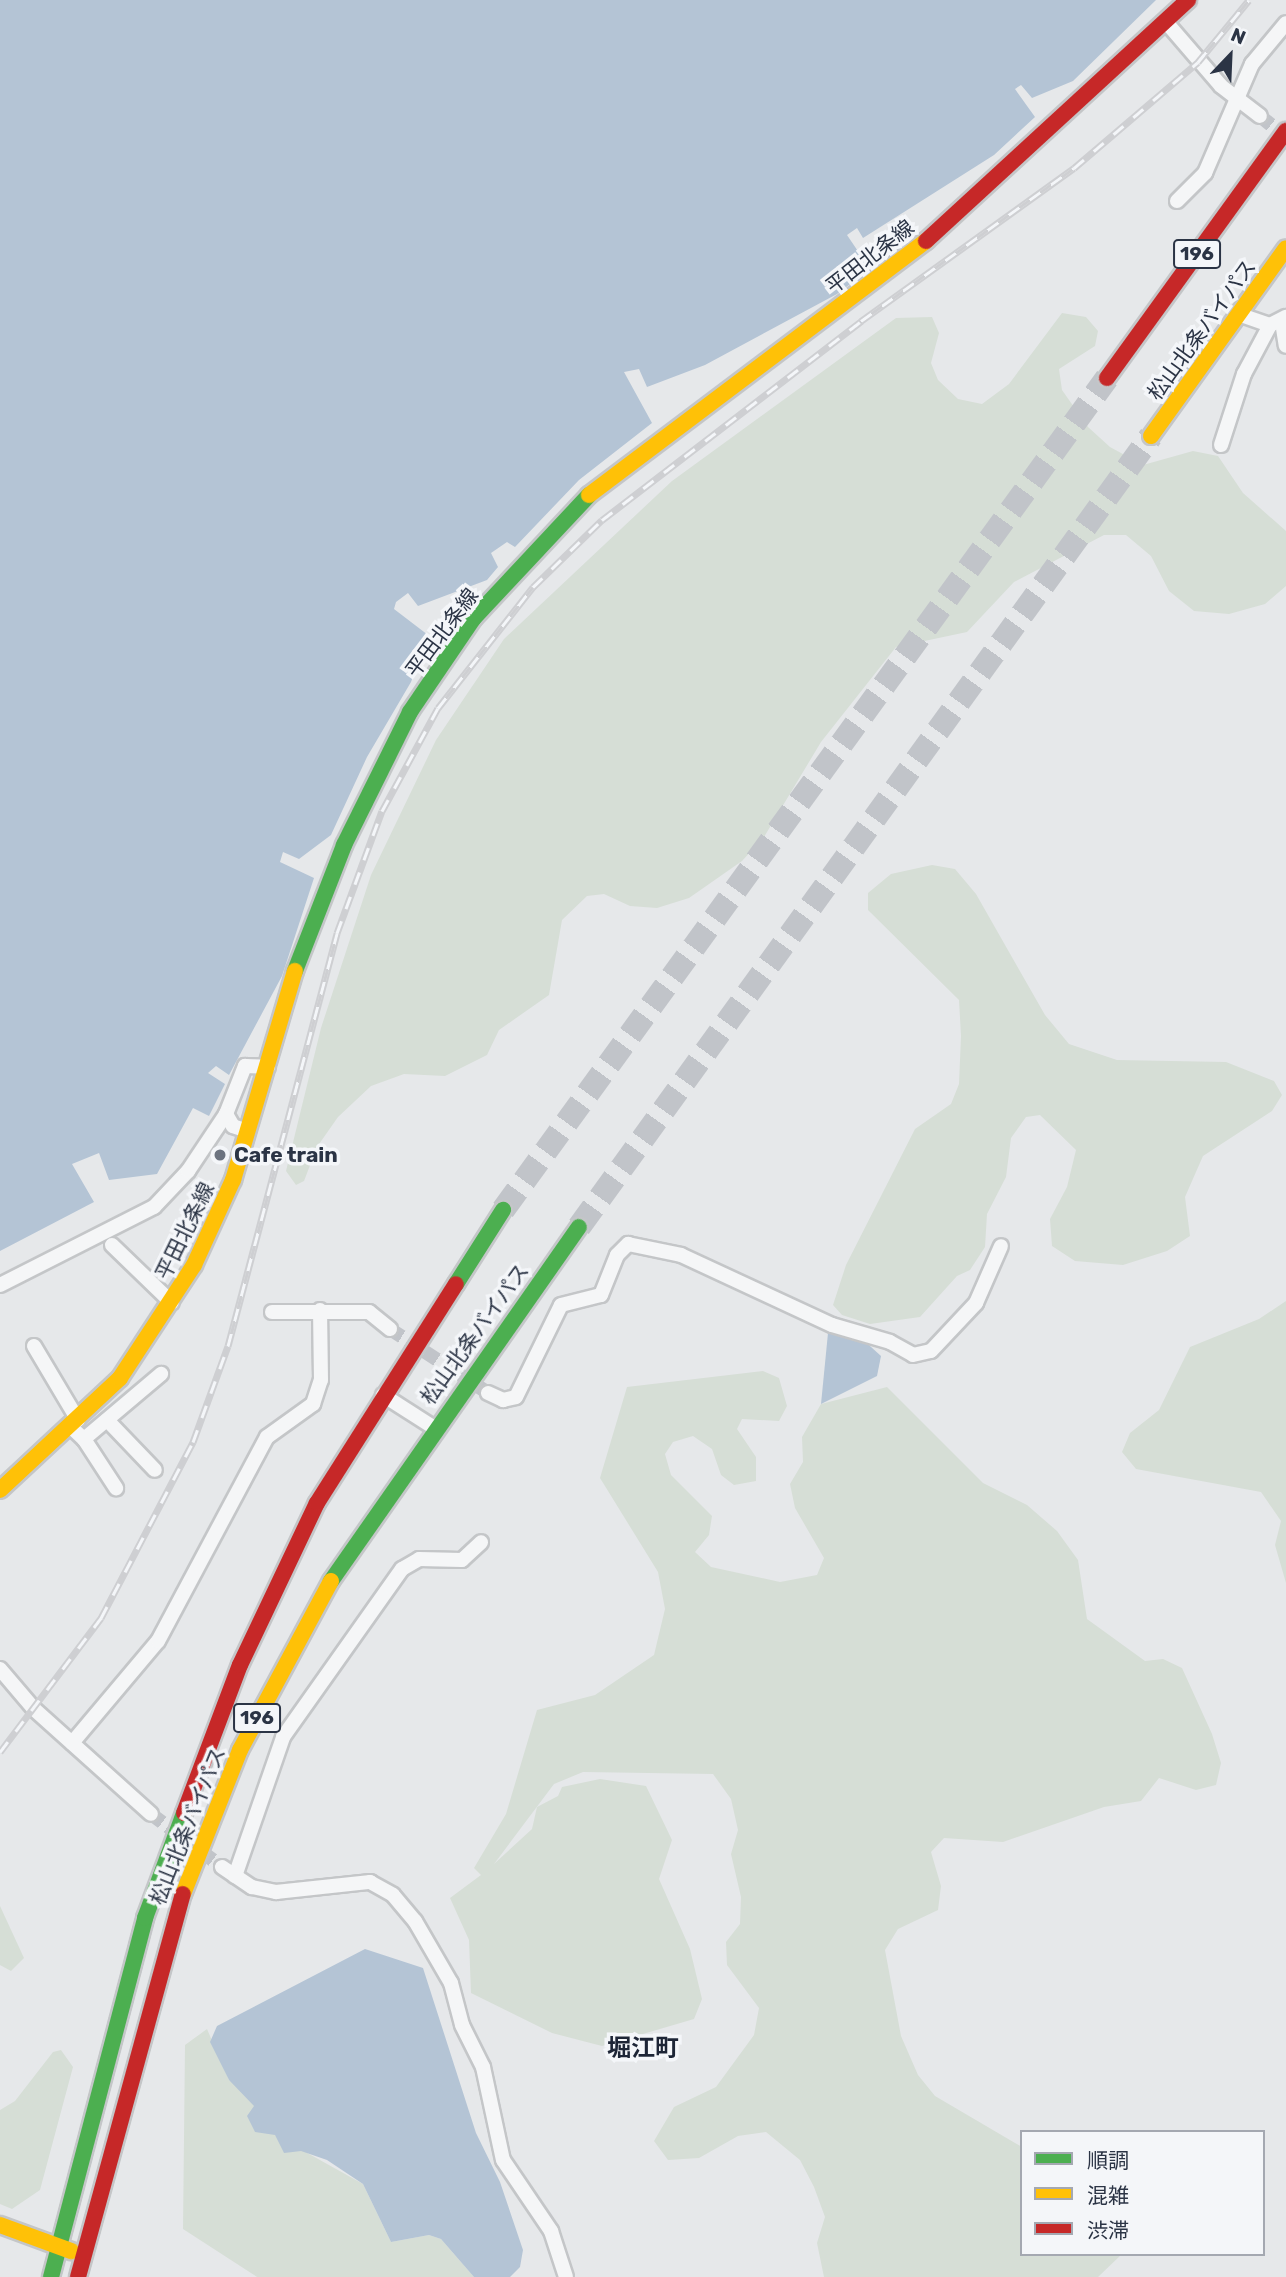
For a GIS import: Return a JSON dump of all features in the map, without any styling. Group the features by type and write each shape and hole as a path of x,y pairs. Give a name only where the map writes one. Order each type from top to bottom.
{"main road":[{"name":"平田北条線","path":"0,1490 75,1424 120,1378 172,1303 233,1180 298,961 344,845 410,712 474,618 595,489 910,255 1188,0"},
{"name":"196","path":"1107,378 1286,131"},
{"name":"松山北条バイパス","path":"1151,436 1286,248"},
{"name":"松山北条バイパス","path":"51,2277 145,1918 179,1818 240,1665 317,1503 383,1395 503,1210"},
{"name":"松山北条バイパス","path":"78,2277 171,1925 205,1830 297,1638 433,1427 579,1227"},
{"path":"0,2225 83,2255"}],"street":[{"path":"1166,22 1236,98 1260,116"},
{"path":"1177,201 1205,173 1236,98 1262,48 1286,23"},
{"path":"1238,314 1280,322"},
{"path":"1280,322 1286,346"},
{"path":"1222,445 1244,374 1280,322"},
{"path":"0,1285 154,1207 188,1171 226,1114 245,1066 268,1067"},
{"path":"226,1114 233,1126 248,1131"},
{"path":"488,1393 503,1399 516,1397 561,1305 601,1295 617,1255 628,1244 681,1255 832,1325 890,1342 913,1355 931,1350 976,1303 1001,1246"},
{"path":"112,1245 172,1303"},
{"path":"72,1743 158,1641 267,1437 313,1404 321,1380 320,1310"},
{"path":"272,1312 369,1312 390,1329"},
{"path":"34,1346 75,1424 116,1488"},
{"path":"84,1439 162,1374"},
{"path":"383,1395 433,1427"},
{"path":"107,1420 155,1470"},
{"path":"235,1876 283,1737 402,1569 419,1559 462,1560 481,1542"},
{"path":"0,1669 5,1685 151,1814"},
{"path":"222,1867 251,1887 276,1892 369,1882 393,1895 415,1921 451,1983 462,2025 483,2067 503,2160 551,2231 566,2277"}],"shaded area":[{"path":"1062,313 1086,317 1098,331 1095,346 1059,369 1062,390 1088,427 1110,447 1143,465 1193,451 1218,456 1243,493 1286,531 1286,586 1265,604 1229,614 1194,611 1169,591 1151,556 1126,535 1104,535 1014,582 967,632 896,647 821,742 764,837 742,861 689,898 657,908 630,906 604,894 587,896 562,920 549,995 499,1030 487,1055 445,1076 404,1074 371,1086 338,1117 317,1147 304,1181 296,1185 286,1171 321,1028 371,875 436,740 504,639 672,481 896,318 932,317 939,333 931,363 938,380 958,399 982,404 1009,384"},
{"path":"932,865 955,869 976,894 1045,1015 1069,1044 1117,1060 1226,1062 1274,1081 1282,1095 1272,1111 1203,1156 1185,1197 1190,1236 1167,1251 1123,1265 1075,1261 1052,1246 1050,1219 1067,1187 1076,1150 1040,1115 1026,1117 1011,1138 1006,1177 987,1214 985,1247 970,1270 957,1276 920,1317 870,1324 842,1315 833,1305 846,1265 915,1129 951,1104 959,1084 961,1036 959,1000 868,910 868,893 891,874"},
{"path":"1286,1301 1286,1583 1275,1545 1281,1521 1261,1492 1136,1469 1122,1452 1130,1433 1159,1410 1190,1347 1259,1319"},
{"path":"763,1371 779,1378 787,1406 779,1421 742,1419 737,1429 756,1457 756,1481 734,1485 721,1475 712,1449 693,1436 673,1442 665,1454 671,1475 712,1516 709,1535 695,1552 711,1567 780,1582 817,1575 824,1558 795,1508 790,1484 803,1462 802,1437 821,1404 887,1387 983,1483 1027,1505 1057,1531 1078,1560 1087,1619 1145,1661 1163,1659 1182,1668 1212,1734 1221,1763 1216,1785 1196,1790 1159,1778 1141,1801 1104,1807 1003,1842 944,1838 931,1852 941,1886 938,1910 898,1929 885,1950 901,2036 918,2075 935,2096 1020,2146 1020,2256 1120,2256 1098,2277 824,2277 817,2243 825,2217 814,2187 800,2160 766,2132 738,2136 699,2158 668,2160 654,2141 674,2107 716,2087 754,2035 759,2008 727,1965 726,1942 740,1924 741,1897 731,1854 738,1830 731,1799 713,1774 583,1772 554,1784 494,1864 532,1829 537,1807 558,1796 562,1787 600,1779 646,1786 672,1840 659,1879 690,1949 702,1999 694,2019 602,2046 552,2033 471,1993 469,1940 450,1898 481,1875 474,1868 506,1814 537,1710 595,1695 654,1655 665,1609 658,1572 600,1478 627,1387"},
{"path":"0,1906 24,1958 11,1971 0,1965"},
{"path":"207,2029 229,2080 244,2090 275,2135 363,2184 391,2242 429,2235 441,2239 474,2277 257,2277 183,2229 185,2045"},
{"path":"61,2050 73,2067 40,2190 12,2209 0,2204 0,2110 15,2101 53,2052"}],"water":[{"path":"0,0 1156,0 1073,81 1032,98 1021,85 1015,89 1035,117 994,155 863,238 857,228 847,235 870,269 837,294 705,365 647,387 639,369 624,372 652,423 579,480 515,547 507,542 491,553 498,567 487,580 418,606 408,593 396,602 394,609 428,635 411,682 367,757 331,835 299,859 283,852 280,862 314,878 282,976 229,1075 216,1066 208,1073 225,1084 209,1116 193,1108 157,1174 109,1180 99,1153 72,1164 94,1202 0,1251"},
{"path":"828,1333 860,1337 881,1356 877,1376 821,1404"},
{"path":"365,1949 423,1968 476,2133 500,2182 523,2250 520,2267 510,2277 474,2277 441,2239 429,2235 391,2242 363,2184 327,2160 301,2151 284,2153 275,2135 255,2132 247,2116 254,2106 229,2080 210,2042 217,2026"}],"tunnel":[{"path":"1260,116 1286,137"},
{"path":"503,1210 1107,378"},
{"path":"579,1227 1151,436"},
{"path":"390,1329 488,1393"},
{"path":"151,1814 222,1867"}],"railway":[{"path":"0,1752 101,1618 193,1442 228,1346 337,933 382,811 438,708 533,587 602,520 861,321 1074,168 1198,62 1249,0"}],"traffic: fast":[{"path":"295,971 344,845 410,712 474,618 589,495"},
{"path":"456,1284 503,1210"},
{"path":"331,1581 579,1227"},
{"path":"51,2277 145,1918 184,1813"}],"traffic: slow":[{"path":"589,495 926,241"},
{"path":"1151,436 1286,248"},
{"path":"0,1490 120,1378 194,1265 233,1180 295,971"},
{"path":"183,1894 240,1750 331,1581"},
{"path":"0,2225 71,2251"}],"traffic: jam":[{"path":"926,241 1188,0"},
{"path":"1107,378 1286,131"},
{"path":"184,1813 240,1665 317,1503 456,1284"},
{"path":"78,2277 183,1894"}],"place":[{"name":"Cafe train","path":"220,1155"}],"district":[{"name":"堀江町","path":"643,2049"}]}
